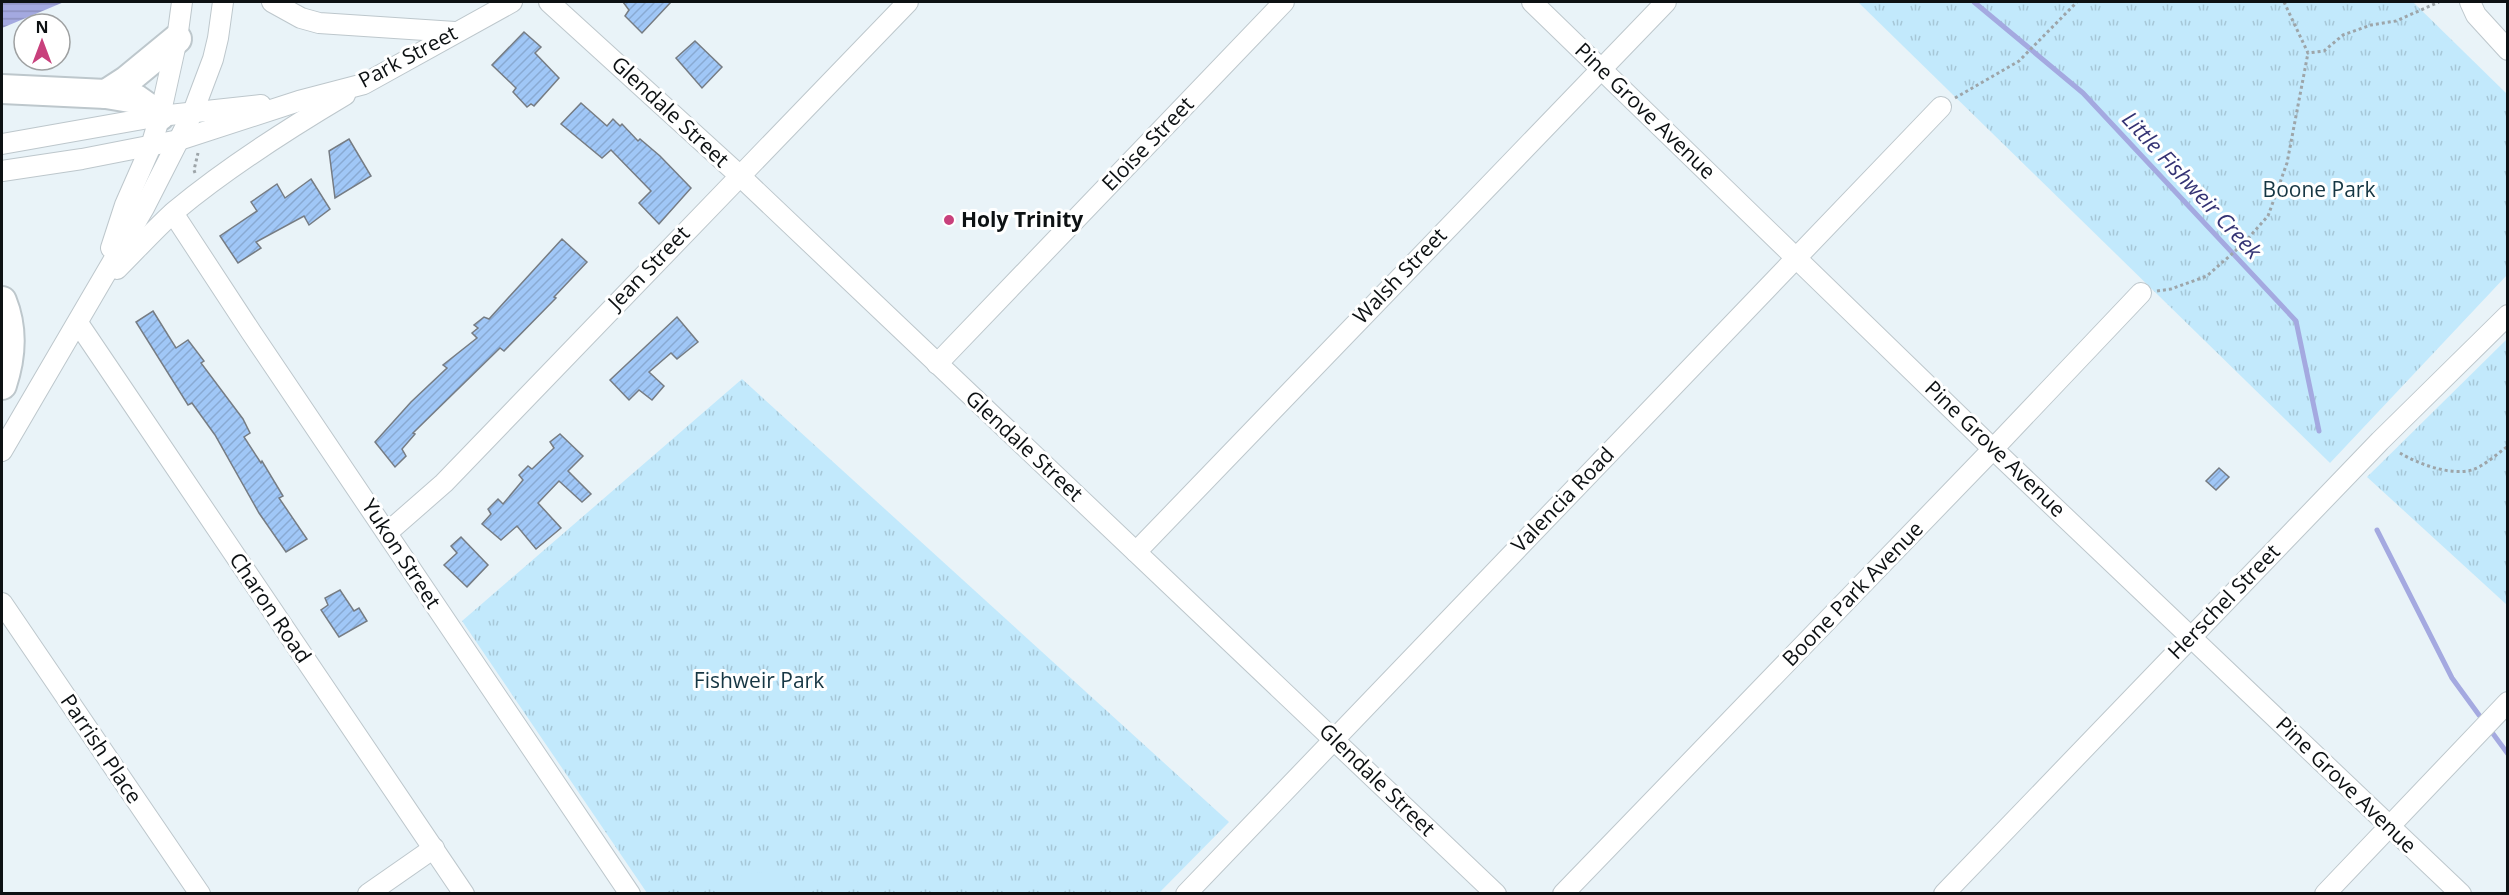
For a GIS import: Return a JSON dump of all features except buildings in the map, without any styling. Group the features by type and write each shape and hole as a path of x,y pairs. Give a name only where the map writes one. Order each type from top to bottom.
{"highway":[{"path":"105,94 126,81 177,39"},
{"path":"2,89 105,94 136,99 160,116"},
{"path":"2,301 8,316 9,363 2,385"}],"street":[{"path":"98,288 125,205 151,146 160,116 177,39 182,2"},
{"path":"2,451 144,208 193,112 213,59 222,2"},
{"path":"272,2 301,18 319,23 455,32"},
{"name":"Park Street","path":"2,171 179,140 299,101 364,84 512,2"},
{"name":"Glendale Street","path":"549,2 739,175 1496,894"},
{"name":"Jean Street","path":"388,532 444,483 908,2"},
{"name":"Eloise Street","path":"936,364 1284,2"},
{"name":"Pine Grove Avenue","path":"1532,2 2461,894"},
{"name":"Walsh Street","path":"1136,552 1600,67 1666,2"},
{"path":"2470,2 2476,15 2508,50"},
{"path":"98,288 174,213 210,183 280,134 364,84"},
{"name":"Park Street","path":"2,144 160,116 299,101"},
{"name":"Valencia Road","path":"1185,894 1941,107"},
{"name":"Yukon Street","path":"174,213 251,332 630,894"},
{"name":"Boone Park Avenue","path":"1563,894 2141,293"},
{"name":"Herschel Street","path":"1944,894 2190,636 2380,441 2508,315"},
{"name":"Charon Road","path":"78,322 464,894"},
{"name":"Parrish Place","path":"2,603 200,894"},
{"path":"2325,894 2508,702"},
{"path":"368,894 434,848"}],"path":[{"path":"1941,107 2019,61 2077,2"},
{"path":"2141,293 2171,289 2207,276 2243,244 2268,216 2287,163 2308,53 2284,2"},
{"path":"2308,53 2324,51 2343,35 2396,21 2439,2"},
{"path":"198,178 194,170 199,149"},
{"path":"2400,453 2411,459 2452,471 2472,470 2508,446"}],"green space":[{"name":"Boone Park","path":"1858,2 2413,2 2507,94 2507,275 2330,463"},
{"path":"2507,339 2507,605 2367,477"},
{"name":"Fishweir Park","path":"742,379 1229,822 1159,893 647,893 462,621"},
{"path":"768,871 794,884 796,893 728,893 736,876"}],"water":[{"path":"2,2 64,2 40,12 12,12 12,24 2,28"}],"waterway":[{"name":"Little Fishweir Creek","path":"1974,2 2083,93 2296,321 2319,431"},
{"name":"Little Fishweir Creek","path":"2377,530 2452,678 2479,715"},
{"name":"Little Fishweir Creek","path":"2491,731 2508,754"}],"place":[{"name":"Holy Trinity","path":"949,220"}]}
